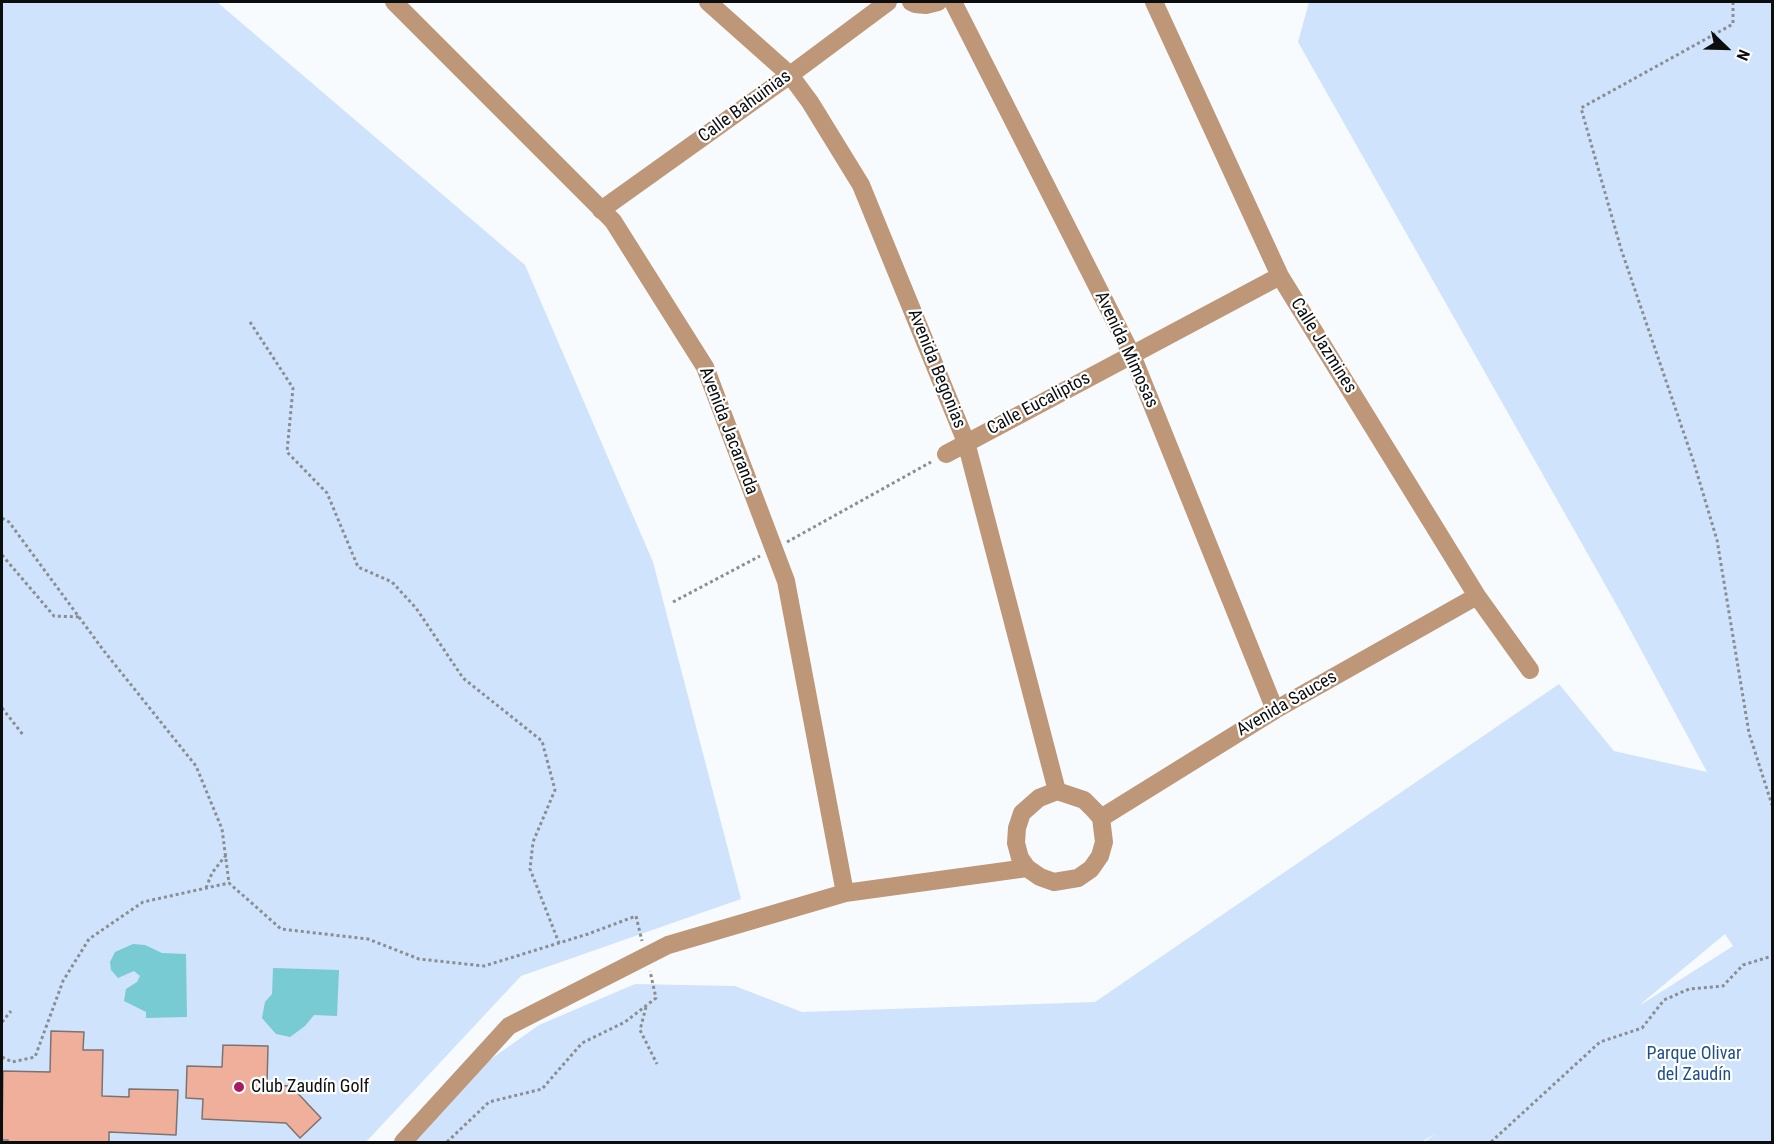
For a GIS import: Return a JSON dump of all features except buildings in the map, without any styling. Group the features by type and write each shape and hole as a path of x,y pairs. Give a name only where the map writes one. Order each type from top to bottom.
{"street":[{"name":"Avenida Jacaranda","path":"394,2 613,221 705,367 786,581 845,893"},
{"name":"Avenida Begonias","path":"708,2 790,75 810,102 861,185 966,442 1057,791"},
{"name":"Calle Bahuinias","path":"601,210 888,2"},
{"path":"911,2 926,5 938,2"},
{"name":"Avenida Mimosas","path":"953,2 1132,355 1275,710"},
{"name":"Calle Jazmines","path":"1154,2 1280,276 1477,596 1530,670"},
{"name":"Calle Eucaliptos","path":"946,454 1280,276"},
{"name":"Avenida Sauces","path":"1101,818 1275,710 1477,596"},
{"path":"1057,791 1084,800 1101,818 1104,842 1100,856 1091,869 1078,878 1054,882 1040,877 1020,858 1016,843 1017,828 1022,813 1039,798 1057,791"},
{"path":"403,1143 509,1026 668,945 845,893 1028,868"}],"path":[{"path":"1733,2 1733,24 1581,108 1621,249 1694,463 1717,540 1749,733 1773,805"},
{"path":"250,322 293,388 287,452 327,494 358,567 392,582 416,608 464,678 542,741 555,790 533,842 530,869 559,943"},
{"path":"673,602 946,454"},
{"path":"2,518 9,522 104,651 196,766 222,829 229,883 281,929 368,939 419,959 484,966 636,916 656,998 625,1022 582,1043 542,1089 489,1102 447,1143"},
{"path":"2,555 54,616 80,617"},
{"path":"2,708 24,736"},
{"path":"206,888 212,873 226,855"},
{"path":"2,1057 12,1062 35,1057 63,981 88,939 143,902 229,883"},
{"path":"1491,1143 1600,1042 1641,1028 1664,1000 1689,989 1723,986 1743,965 1773,956"},
{"path":"646,1006 640,1030 657,1064"},
{"path":"2,1022 11,1011"}],"green space":[{"name":"Club Zaudín Golf","path":"2,2 217,2 525,265 653,562 741,899 521,976 366,1142 2,1142"},
{"name":"Parque Olivar del Zaudín","path":"1309,2 1772,2 1772,1142 1424,1142 1436,1134 1421,1142 409,1142 474,1071 539,1025 635,984 735,986 802,1012 1095,1002 1559,684 1614,751 1707,772 1620,611 1298,42","holes":["1725,934 1733,946 1642,1004"]}],"water":[{"path":"133,944 145,945 162,953 186,954 187,1017 146,1018 146,1012 124,1001 126,989 137,982 140,976 134,971 118,978 111,970 110,962 115,952"},
{"path":"273,968 339,970 337,1016 314,1015 305,1026 290,1037 276,1034 262,1018 265,1002 272,994"}],"place":[{"name":"Club Zaudín Golf","path":"239,1087"}]}
